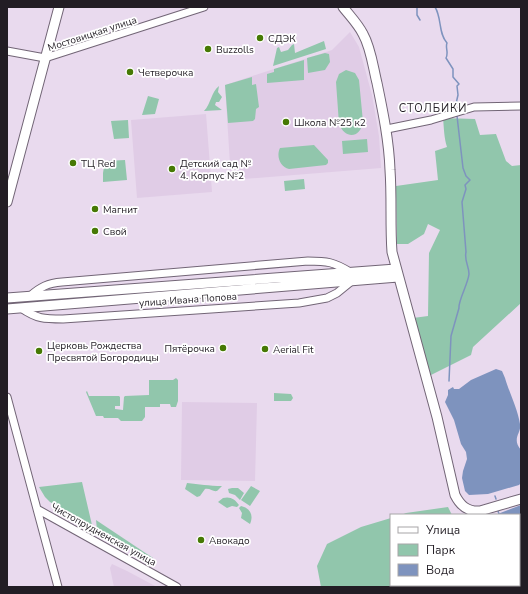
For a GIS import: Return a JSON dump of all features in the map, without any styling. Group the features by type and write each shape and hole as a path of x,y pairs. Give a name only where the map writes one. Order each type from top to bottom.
{"main road":[{"path":"7,202 59,7"},
{"path":"343,7 357,24 366,40 375,76 387,129 390,171 392,252 437,417 452,486 458,500 467,509 475,512 521,499"},
{"name":"улица Ивана Попова","path":"7,298 397,273"},
{"name":"улица Ивана Попова","path":"7,309 351,276"}],"street":[{"name":"Мостовицкая улица","path":"7,51 45,58 204,7"},
{"path":"387,129 431,120 474,107 521,106"},
{"path":"30,296 38,288 47,284 62,282 308,261 327,261 338,265 351,276"},
{"name":"улица Ивана Попова","path":"21,308 32,316 47,319 63,319 299,303 327,298 337,293 351,276"},
{"name":"Чистопрудненская улица","path":"7,397 37,509 177,587"},
{"path":"37,509 58,587"}],"shaded area":[{"path":"350,32 359,47 372,95 379,136 381,168 231,180 225,85 332,50"},
{"name":"Детский сад № 4. Корпус №2","path":"206,114 212,192 137,198 131,120"},
{"path":"182,402 257,403 255,481 181,480"},
{"path":"112,564 157,587 114,587 110,568"}],"green space":[{"path":"104,32 103,36 61,49 66,43"},
{"path":"324,41 326,49 273,66 277,48 279,47 281,52 288,50 294,44 295,53"},
{"path":"325,53 329,54 330,62 325,70 308,73 307,58"},
{"path":"304,60 304,80 267,83 267,74 274,72 274,69"},
{"path":"346,70 355,73 359,80 363,122 359,132 352,135 345,132 339,124 336,82 339,74"},
{"path":"252,77 252,85 256,84 259,107 256,109 255,119 253,121 228,123 225,85"},
{"path":"219,86 218,92 222,97 219,102 216,102 215,105 222,110 204,111 214,91"},
{"path":"148,96 159,99 155,114 142,115"},
{"path":"443,118 475,119 480,135 496,134 506,161 512,166 521,165 521,303 473,347 471,355 431,375 413,318 428,316 429,253 440,230 428,224 424,234 408,244 397,244 396,186 438,180 435,151 447,147"},
{"path":"128,120 129,138 114,139 111,121"},
{"path":"367,139 368,152 343,154 342,141"},
{"path":"314,145 328,160 326,165 289,169 281,164 278,154 280,148"},
{"path":"125,160 127,180 103,182 105,161"},
{"path":"304,179 305,189 285,191 284,181"},
{"path":"176,378 178,380 178,401 176,407 171,407 170,404 160,404 160,407 145,407 145,417 142,421 121,421 118,418 104,418 103,416 96,416 86,392 87,391 89,396 119,396 120,406 115,406 115,409 123,410 125,396 149,395 149,380 173,380"},
{"path":"274,393 291,394 293,398 291,401 274,401"},
{"path":"82,482 92,525 50,502 39,487"},
{"path":"187,483 222,486 217,491 205,489 200,496 197,497 185,489"},
{"path":"251,486 260,491 250,506 241,500"},
{"path":"238,488 244,493 240,500 235,495 229,493 228,489"},
{"path":"223,498 232,498 239,505 237,507 232,506 227,508 218,502"},
{"path":"241,506 247,508 250,512 252,518 250,524 241,518 242,513 239,508"},
{"path":"448,507 452,514 404,514"},
{"path":"390,518 390,586 481,587 321,587 317,566 327,544 361,527"},
{"path":"96,520 153,558 152,560 97,530"}],"water":[{"path":"496,369 502,371 519,419 520,427 517,442 521,450 521,483 519,485 488,494 469,495 465,491 462,478 467,459 466,452 461,444 454,420 445,402 448,395 448,390 453,387 454,389 459,389 471,380"},
{"path":"521,505 521,587 485,587 520,586 520,514 498,514"}],"waterway":[{"path":"417,7 417,15 420,20"},
{"path":"435,7 439,16 442,35 447,43 446,58 453,69 453,77 459,84 457,86 458,95 455,108"},
{"path":"449,381 451,336 469,274 466,258 462,202 466,189 465,185 470,180 466,176 463,168 457,116"}],"place":[{"name":"СДЭК","path":"260,38"},
{"name":"Buzzolls","path":"208,49"},
{"name":"Четверочка","path":"130,72"},
{"name":"Школа №25 к2","path":"286,122"},
{"name":"ТЦ Red","path":"73,163"},
{"name":"Детский сад № 4. Корпус №2","path":"172,169"},
{"name":"Магнит","path":"95,209"},
{"name":"Свой","path":"95,231"},
{"name":"Пятёрочка","path":"223,348"},
{"name":"Aerial Fit","path":"265,349"},
{"name":"Церковь Рождества Пресвятой Богородицы","path":"39,351"},
{"name":"Авокадо","path":"201,540"}],"district":[{"name":"СТОЛБИКИ","path":"433,108"}]}
